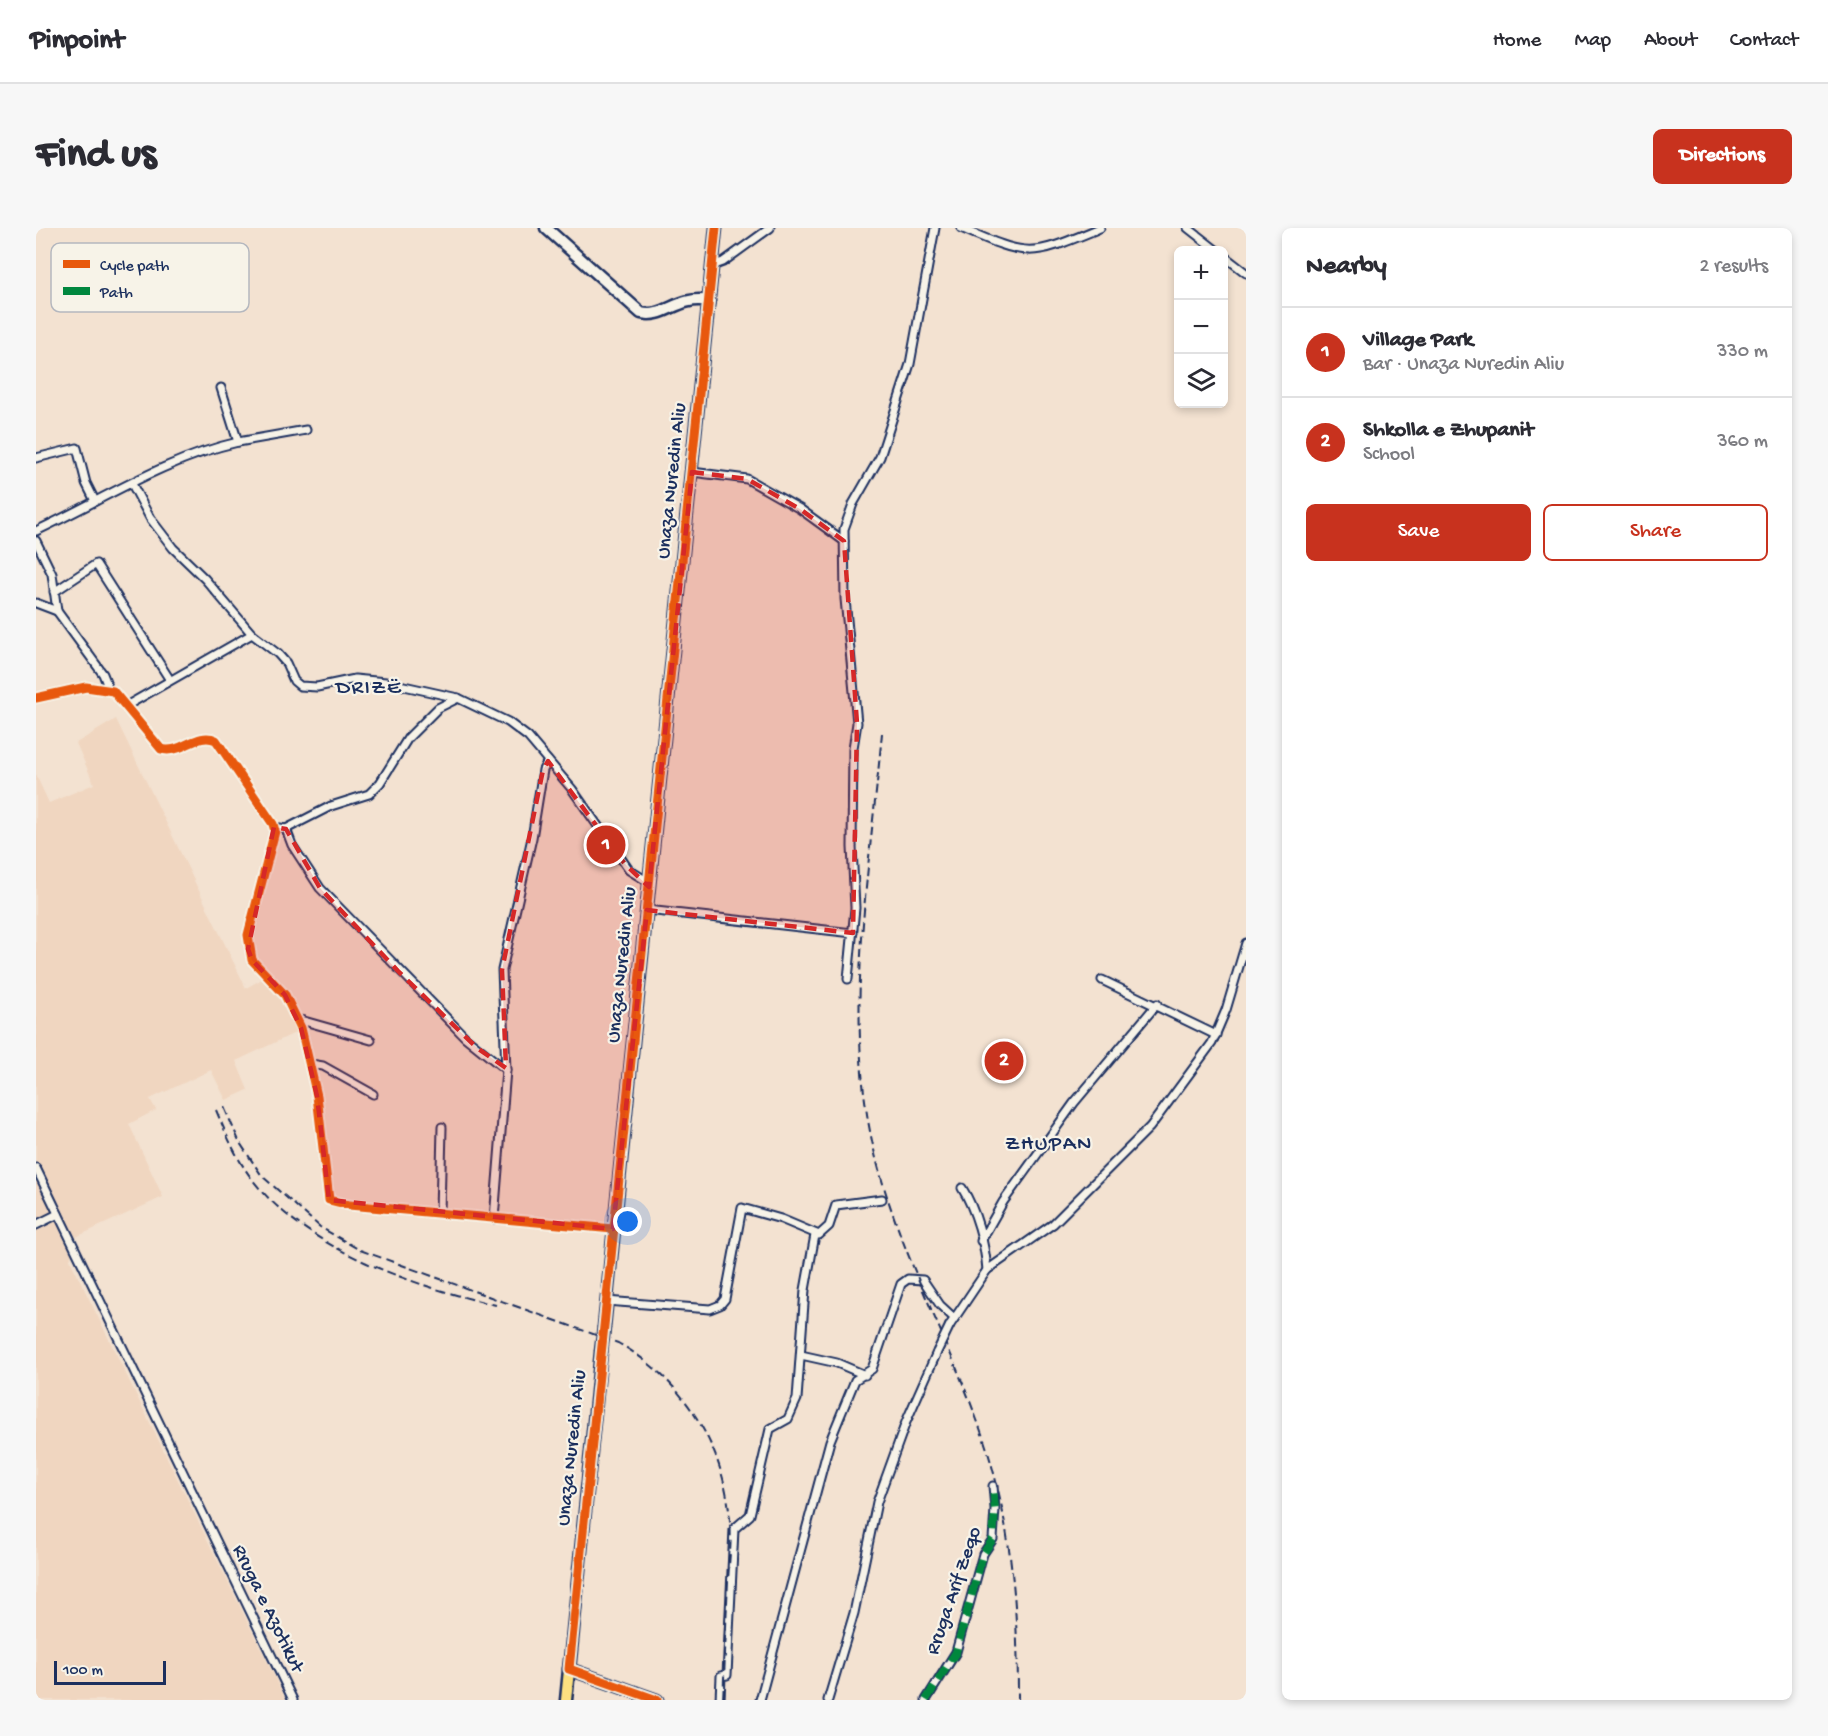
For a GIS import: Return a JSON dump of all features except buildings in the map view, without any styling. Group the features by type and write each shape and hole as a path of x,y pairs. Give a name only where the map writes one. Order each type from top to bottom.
{"main road":[{"path":"546,228 641,313 655,315 689,299 709,302"},
{"name":"Unaza Nuredin Aliu","path":"566,1700 716,228"},
{"path":"569,1669 657,1700"}],"street":[{"path":"712,266 723,262 770,228"},
{"path":"848,979 855,908 852,847 853,748 857,723 845,599 844,541 853,504 880,457 910,363 935,228"},
{"path":"961,228 1004,247 1029,251 1054,248 1100,228"},
{"path":"1188,228 1211,246"},
{"path":"1228,259 1246,273"},
{"path":"221,388 238,442"},
{"path":"36,531 203,452 238,442 306,429"},
{"path":"36,458 77,448 86,483 96,501"},
{"path":"692,472 747,479 800,509 844,541"},
{"path":"132,484 150,518 173,548 205,579 252,634 278,654 286,663 294,681 307,688 355,679 372,680 458,698 519,729 590,813 629,870 650,883"},
{"path":"36,541 52,574 57,611 103,674 109,689 161,749 177,750 203,738 216,740 274,827 249,935 248,949 252,960 285,995 297,1019 311,1064 329,1200 349,1205 613,1229"},
{"path":"54,592 96,564 170,680"},
{"path":"36,603 57,611"},
{"path":"126,706 252,634"},
{"path":"36,698 86,687 109,689"},
{"path":"274,827 286,829 331,806 369,794 380,783 408,738 438,708 458,698"},
{"path":"494,1219 506,1070 502,970 532,838 543,770 548,761"},
{"path":"286,829 292,845 320,888 465,1037 506,1070"},
{"path":"647,910 853,933"},
{"path":"828,1700 854,1613 877,1502 906,1422 952,1321 987,1270 1040,1234 1075,1205 1150,1127 1203,1057 1216,1035 1227,1010 1246,943"},
{"path":"1102,980 1156,1004 1216,1035"},
{"path":"981,1241 1003,1202 1074,1103 1156,1004"},
{"path":"297,1019 371,1041"},
{"path":"311,1064 323,1066 373,1094"},
{"path":"440,1213 442,1127"},
{"name":"Rruga e Azotikut","path":"36,1168 293,1700"},
{"path":"962,1188 971,1203 987,1270"},
{"path":"606,1301 703,1310 720,1305 725,1299 742,1208 781,1219 815,1235 826,1231 836,1205 882,1199"},
{"path":"36,1225 58,1214"},
{"path":"720,1700 721,1677 727,1675 734,1529 750,1515 771,1429 784,1424 797,1399 805,1290 815,1235"},
{"path":"760,1700 830,1441 855,1380 872,1369 898,1290 905,1280 923,1280 952,1321"},
{"path":"801,1355 837,1363 862,1374"},
{"name":"Rruga Arif Zeqo","path":"926,1700 956,1652 983,1554 993,1539 996,1516 993,1486"}],"highlighted area":[{"path":"692,472 747,479 800,509 844,541 857,723 853,933 647,910 613,1229 329,1200 317,1096 301,1028 285,995 252,960 248,949 274,827 286,829 320,888 398,971 477,1048 506,1068 502,970 543,770 548,761 625,864 649,887"}],"shaded area":[{"path":"116,719 246,988 262,979 284,1004 297,1032 236,1061 248,1090 226,1100 211,1070 150,1099 156,1110 129,1124 163,1197 76,1237 70,1260 286,1700 36,1700 36,775 49,803 94,784 76,743"}],"railway":[{"path":"882,733 862,938 860,1041 864,1092 872,1141 892,1213 964,1385 989,1454 998,1489 1014,1593 1018,1700"},
{"path":"224,1107 240,1143 262,1176 320,1227 360,1250 618,1343 641,1358 681,1396 710,1442 720,1467 730,1521 723,1700"},
{"path":"216,1110 246,1171 274,1204 301,1226 331,1245 396,1275 496,1305"}],"marked path":[{"path":"926,1700 956,1652 983,1554 993,1539 995,1509 993,1486"}],"cycle path":[{"path":"657,1700 569,1669 716,228"},
{"path":"36,698 86,687 113,691 161,749 175,749 202,738 216,740 273,824 275,831 248,935 252,960 285,995 301,1028 317,1096 329,1200 349,1205 613,1229"}],"place":[{"name":"Village Park","path":"606,845"},
{"name":"Shkolla e Zhupanit","path":"1004,1061"}],"district":[{"name":"DRIZË","path":"369,689"},
{"name":"ZHUPAN","path":"1049,1145"}]}
